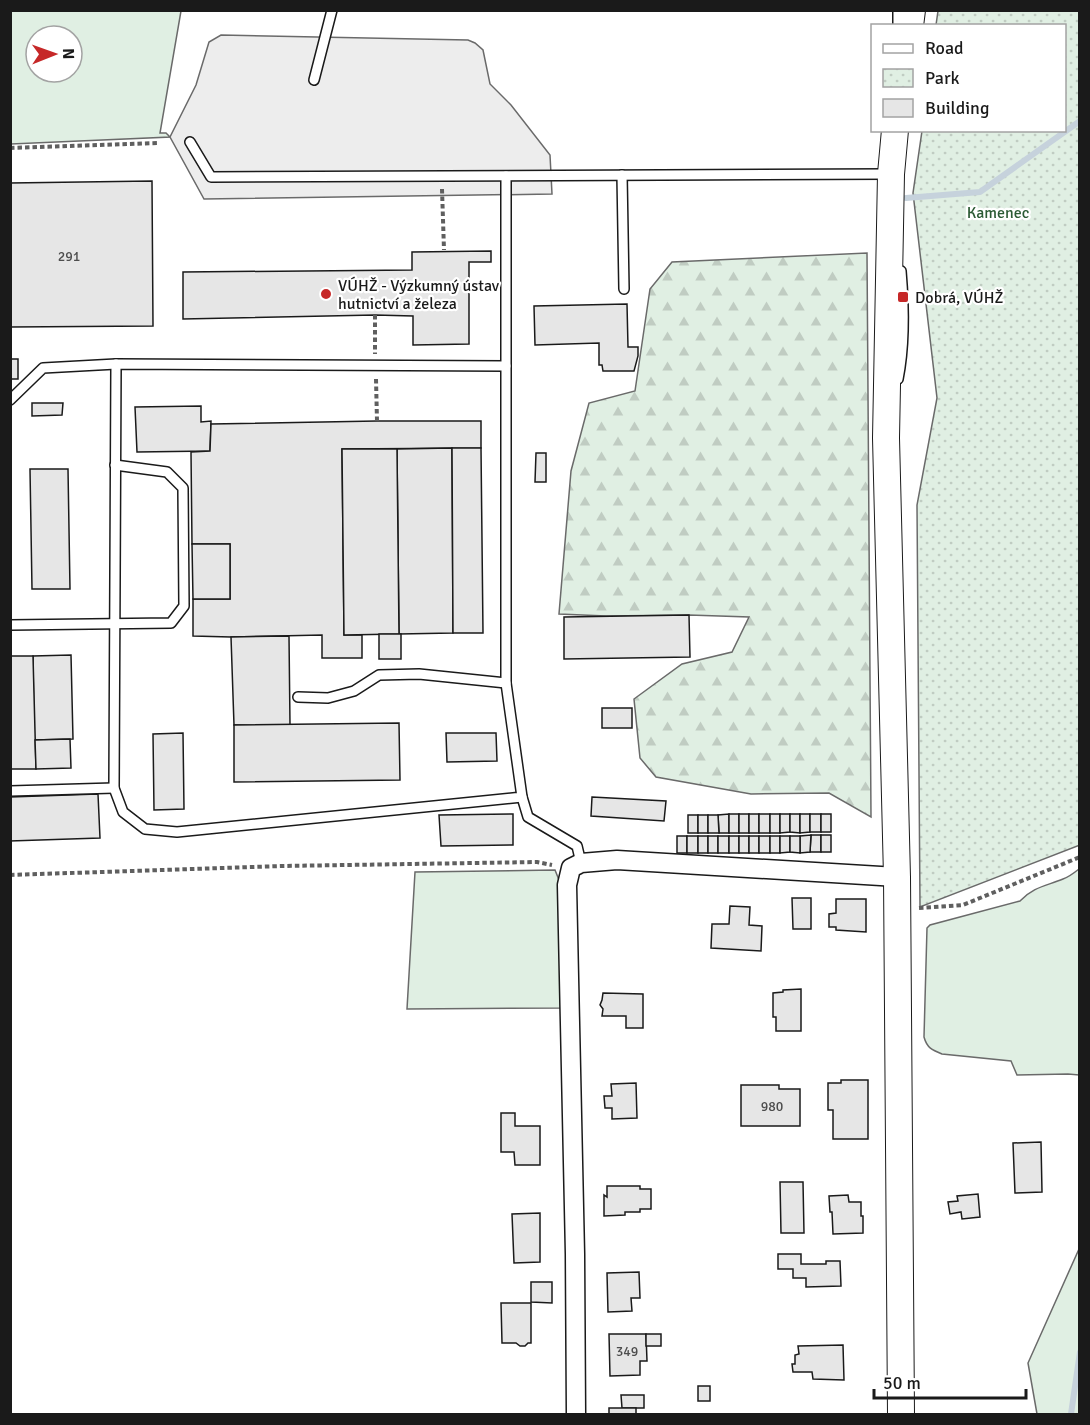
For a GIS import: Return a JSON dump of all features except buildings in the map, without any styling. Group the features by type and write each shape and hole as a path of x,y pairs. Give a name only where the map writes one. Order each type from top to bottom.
{"main road":[{"path":"895,132 891,174 886,438 897,878 901,1414"}],"street":[{"path":"576,1414 575,1242 567,885 576,865 616,860 897,878"}],"lane":[{"path":"314,80 332,10"},
{"path":"190,142 211,177 891,174 899,253"},
{"path":"622,175 624,289"},
{"path":"506,176 506,683 522,797 528,817 577,846 576,865"},
{"path":"886,438 902,361 903,297 900,264"},
{"path":"10,400 43,368 116,364 506,366"},
{"path":"116,364 114,788 123,812 145,829 177,832 522,797"},
{"path":"10,625 171,623 184,606 183,488 167,472 116,465"},
{"path":"298,697 328,698 354,691 379,675 419,674 506,683"},
{"path":"10,791 114,788"}],"path":[{"path":"10,148 158,143"},
{"path":"442,176 444,250"},
{"path":"897,910 963,905 1080,857"},
{"path":"10,875 295,866 537,862 576,865"}],"green space":[{"path":"10,11 181,11 160,133 166,133 170,137 11,144"},
{"name":"Kamenec","path":"938,11 1079,11 1080,845 920,907 917,505 937,398 913,193 922,132 1066,132 1066,24 936,24"},
{"path":"867,253 871,817 829,793 751,794 656,777 640,758 634,699 682,664 732,652 749,617 559,614 571,471 589,403 635,391 650,289 672,262"},
{"path":"1079,869 1079,1075 1017,1075 1011,1061 942,1054 930,1048 924,1037 927,928 930,925 1020,901 1035,890 1065,878"},
{"path":"555,870 561,885 562,1008 407,1009 415,872"},
{"path":"1079,1249 1079,1414 1037,1414 1028,1363"}],"shaded area":[{"path":"221,35 468,40 475,43 483,50 490,84 511,105 550,155 552,194 204,199 170,137 196,85 209,42"}],"waterway":[{"path":"1066,131 1080,121"},
{"path":"906,198 980,192 1065,132"},
{"path":"1071,1414 1080,1352"}],"place":[{"name":"VÚHŽ - Výzkumný ústav hutnictví a železa","path":"326,294"},
{"name":"Dobrá, VÚHŽ","path":"903,297"}]}
